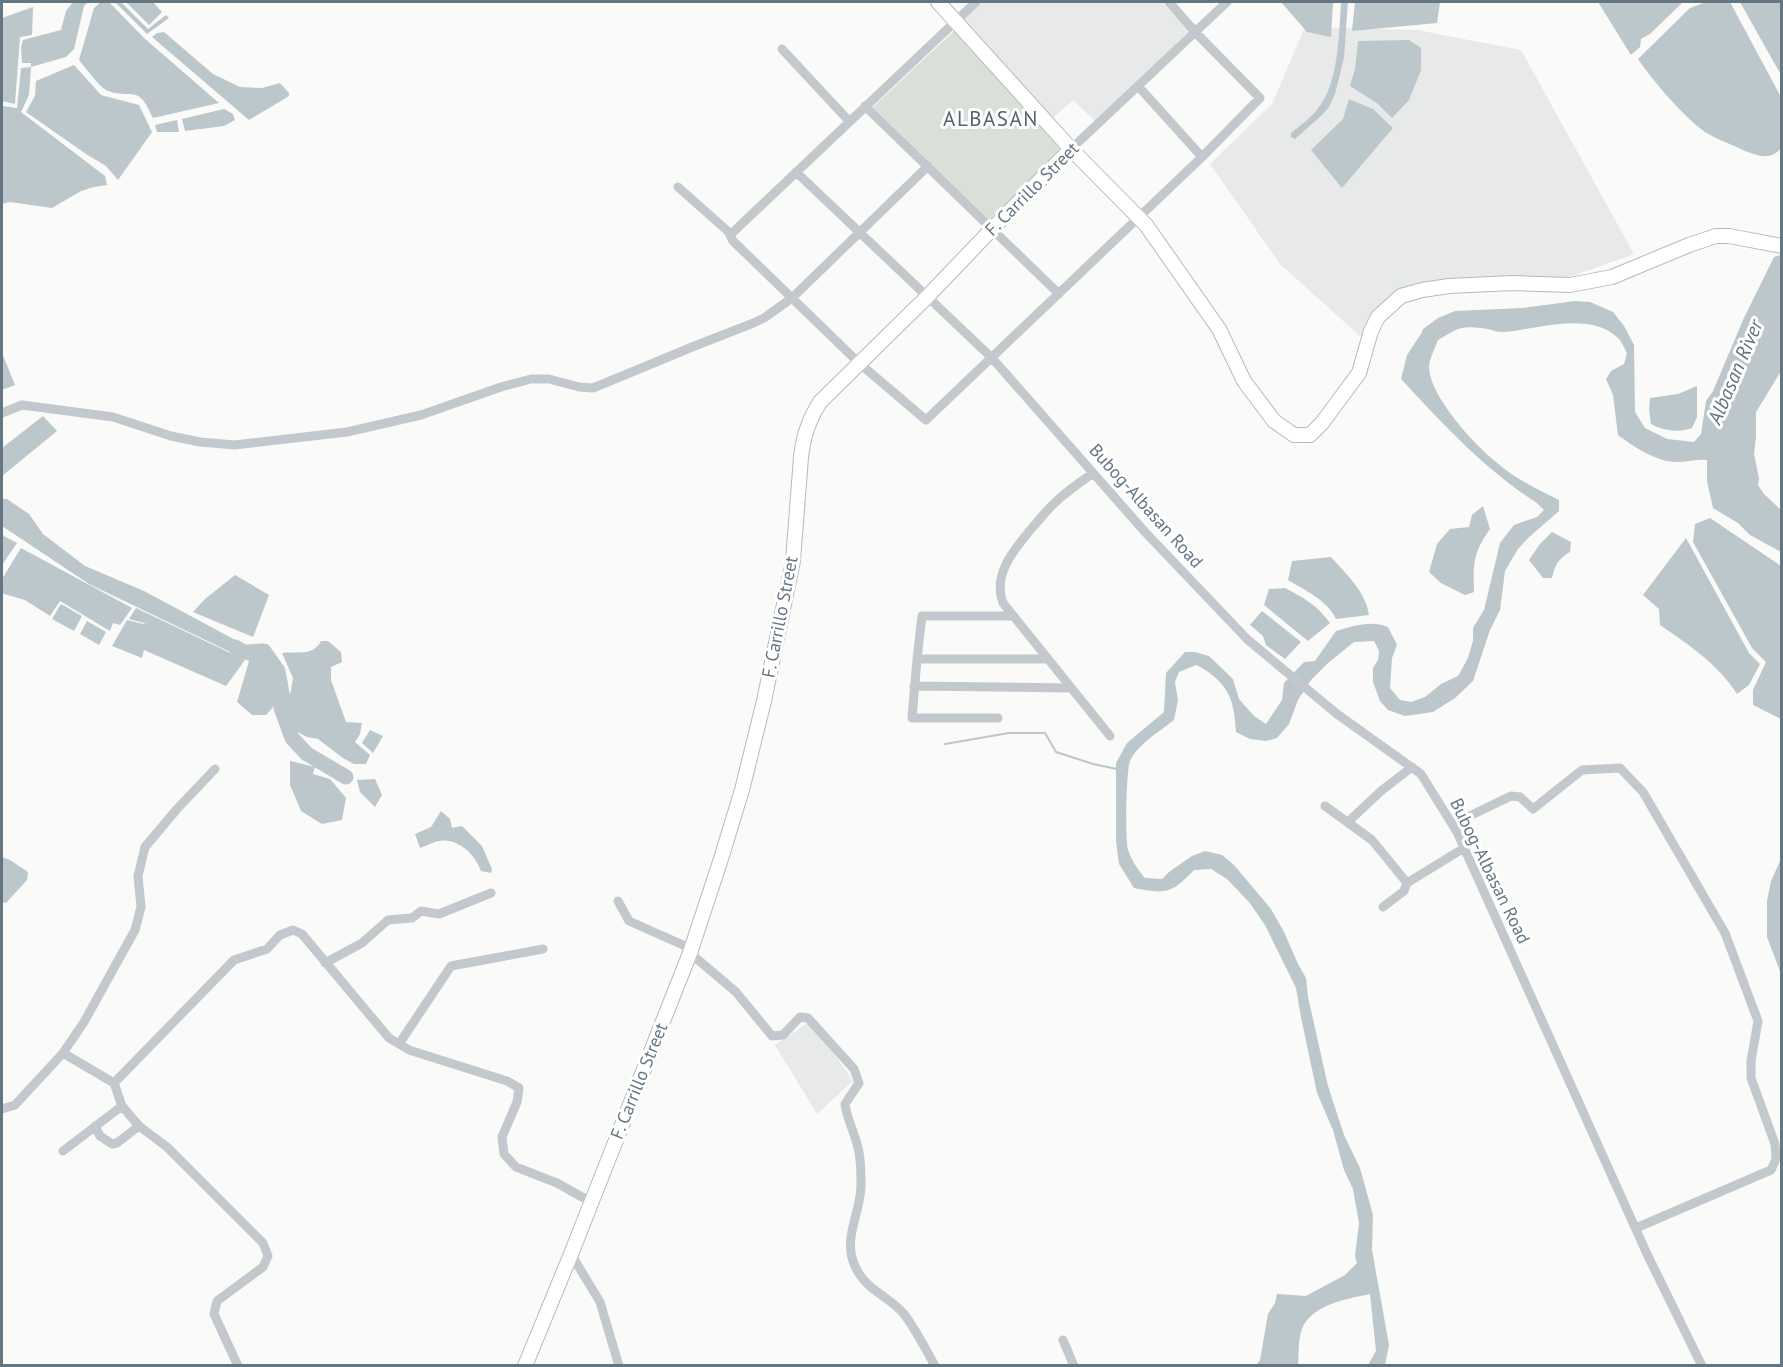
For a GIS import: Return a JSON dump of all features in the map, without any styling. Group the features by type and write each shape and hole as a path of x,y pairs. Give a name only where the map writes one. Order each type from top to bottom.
{"street":[{"path":"938,2 1012,86 1146,225 1219,329 1244,381 1263,408 1282,428 1294,435 1302,437 1310,435 1345,394 1359,373 1371,331 1378,317 1401,296 1449,286 1513,283 1570,285 1612,277 1716,236 1729,236 1782,246"},
{"path":"731,234 976,2"},
{"path":"678,188 731,234 733,242 859,363 926,420 1202,158 1260,98 1169,2"},
{"name":"F. Carrillo Street","path":"525,1365 691,951 738,800 764,701 793,561 800,466 810,418 820,402 927,297 1071,149 1227,2"},
{"path":"782,49 849,122"},
{"path":"1138,86 1202,158"},
{"path":"865,106 1059,294"},
{"path":"2,413 22,405 113,417 171,436 200,442 235,445 347,432 421,415 531,379 549,379 579,387 593,388 764,318 792,298 928,166"},
{"name":"Bubog-Albasan Road","path":"796,172 992,358 1145,532 1248,640 1336,714 1421,774 1453,824 1636,1228 1702,1365"},
{"path":"1093,473 1046,510 1011,554 1004,570 1000,591 1003,603 1012,615 1110,736"},
{"path":"998,718 912,718 922,616 1012,615"},
{"path":"917,659 1047,659"},
{"path":"914,686 1071,688"},
{"path":"1348,822 1381,791 1412,767"},
{"path":"1453,824 1511,796 1520,797 1533,809 1582,770 1620,768 1643,792 1725,933 1758,1022 1750,1078 1775,1144 1776,1159 1771,1170 1636,1228"},
{"path":"2,1109 15,1105 63,1053 84,1022 135,930 141,907 138,876 145,847 215,769"},
{"path":"1325,806 1372,840 1407,883"},
{"path":"1383,908 1390,900 1404,891 1407,883 1464,848"},
{"path":"325,963 362,943 388,920 412,918 421,911 439,914 491,893"},
{"path":"618,901 629,921 691,951 736,992 772,1036 783,1035 800,1017 808,1018 854,1069 859,1083 845,1104 846,1117 858,1148 861,1187 849,1238 854,1264 862,1279 871,1289 903,1313 935,1365"},
{"path":"114,1083 234,960 267,949 280,935 293,930 302,934 389,1038 409,1050 507,1081 519,1088 517,1102 502,1137 504,1154 516,1167 557,1183 591,1202"},
{"path":"399,1044 451,966 543,949"},
{"path":"63,1053 114,1083 122,1106 139,1126 167,1148 263,1243 268,1256 263,1267 217,1301 214,1314 238,1365"},
{"path":"63,1150 122,1106"},
{"path":"95,1126 100,1136 112,1144 117,1143 139,1126"},
{"path":"571,1254 600,1302 619,1365"},
{"path":"1063,1340 1074,1365"}],"shaded area":[{"path":"982,2 1162,2 1189,31 1095,121 1073,100 1053,118 964,19"},
{"path":"1305,27 1417,30 1521,50 1634,254 1570,277 1429,284 1387,297 1361,337 1280,264 1210,164 1272,104"},
{"path":"956,29 1062,151 989,220 873,107"},
{"path":"809,1022 853,1081 817,1114 775,1045"}],"water":[{"path":"73,2 88,2 84,6 74,49 66,57 31,67 31,63 22,63 23,40 61,30 66,11"},
{"path":"101,2 109,2 144,38 219,103 153,118 139,96 108,91 101,86 79,60 94,8"},
{"path":"115,2 121,2 148,29 166,15 169,18 147,34"},
{"path":"126,2 153,2 162,12 149,25"},
{"path":"1281,2 1333,2 1331,37 1307,32"},
{"path":"1341,2 1348,2 1344,58 1335,94 1323,114 1295,139 1291,137 1291,133 1316,111 1326,97 1331,84 1337,56"},
{"path":"1355,2 1440,2 1437,23 1352,31"},
{"path":"1598,2 1683,2 1650,34 1641,39 1640,47 1631,55"},
{"path":"1706,2 1730,2 1781,97 1781,148 1773,155 1753,154 1705,132 1669,98 1638,59 1690,8"},
{"path":"1740,2 1781,2 1781,75"},
{"path":"33,7 32,35 20,37 15,104 2,101 2,18"},
{"path":"164,32 213,74 240,87 262,88 280,83 289,96 249,120 152,37"},
{"path":"1409,40 1421,48 1421,70 1409,100 1392,118 1378,104 1350,86 1355,69 1358,41"},
{"path":"74,65 101,95 139,105 152,132 118,180 106,166 26,112 35,96 36,81"},
{"path":"31,67 29,95 21,112 105,176 107,185 81,191 52,208 10,202 2,204 2,106 17,108 21,68"},
{"path":"1349,99 1373,109 1393,128 1342,188 1311,150 1343,119"},
{"path":"224,109 233,114 235,120 224,126 185,131 182,119"},
{"path":"177,120 179,132 157,132 155,125"},
{"name":"Albasan River","path":"1781,255 1781,371 1756,412 1754,454 1759,478 1758,485 1781,510 1781,552 1750,535 1738,523 1713,508 1707,481 1707,460 1670,462 1662,460 1618,435 1613,395 1606,379 1611,371 1624,364 1627,353 1619,340 1606,330 1578,323 1502,332 1473,327 1458,329 1438,340 1429,366 1436,391 1444,405 1476,444 1503,468 1559,500 1559,511 1518,549 1505,571 1500,610 1490,630 1473,681 1455,698 1433,712 1405,716 1388,710 1380,701 1373,682 1373,668 1378,660 1379,651 1374,641 1354,642 1311,680 1298,700 1289,724 1277,738 1266,741 1250,739 1236,732 1234,711 1228,694 1209,672 1196,665 1179,672 1175,682 1178,700 1174,720 1144,743 1130,761 1127,791 1127,844 1133,862 1145,878 1162,879 1192,856 1205,851 1222,855 1234,865 1271,909 1284,932 1306,978 1308,997 1328,1086 1344,1135 1360,1168 1373,1215 1372,1250 1389,1345 1385,1365 1368,1365 1376,1351 1370,1294 1330,1305 1312,1315 1301,1332 1298,1365 1256,1365 1260,1360 1268,1314 1275,1303 1277,1294 1306,1296 1345,1275 1357,1263 1355,1256 1359,1223 1353,1189 1344,1170 1333,1130 1317,1093 1296,988 1265,925 1249,902 1227,879 1211,869 1194,870 1179,884 1167,890 1134,888 1119,864 1116,841 1116,763 1127,743 1164,712 1166,673 1185,652 1209,656 1233,679 1239,699 1254,716 1266,724 1282,700 1284,683 1304,662 1315,661 1336,631 1349,627 1368,624 1388,627 1397,645 1392,658 1390,688 1400,700 1411,702 1425,697 1441,684 1458,676 1468,658 1473,641 1473,628 1484,610 1500,543 1514,525 1537,517 1544,510 1482,461 1401,379 1407,355 1423,329 1438,318 1455,311 1522,308 1575,301 1590,302 1613,312 1634,345 1635,412 1645,428 1667,439 1694,442 1701,434 1706,401 1713,391 1743,320 1774,257"},
{"path":"2,353 15,385 2,390"},
{"path":"1697,386 1697,417 1692,428 1672,430 1651,424 1650,398 1678,394"},
{"path":"43,416 57,431 2,476 2,448"},
{"path":"2,499 7,499 29,514 43,534 85,566 144,591 254,650 267,664 282,697 266,715 252,715 237,702 249,661 89,584 2,526"},
{"path":"1483,506 1490,529 1475,559 1474,592 1465,595 1441,583 1429,572 1437,544 1450,529 1469,527 1472,515"},
{"path":"1710,518 1781,566 1781,719 1753,705 1753,690 1766,662 1752,648 1693,542 1695,524"},
{"path":"1552,532 1571,542 1570,552 1558,563 1552,578 1543,578 1529,560"},
{"path":"2,535 17,543 2,565"},
{"path":"1686,538 1749,653 1760,664 1749,685 1737,694 1712,664 1660,625 1659,609 1643,595"},
{"path":"21,548 132,608 120,625 113,623 110,631 60,601 50,616 25,600 4,594 2,579"},
{"path":"1331,557 1360,591 1369,615 1336,619 1322,601 1288,580 1292,561"},
{"path":"235,575 269,595 253,637 193,612 205,599"},
{"path":"1285,588 1310,602 1330,623 1308,641 1264,605 1269,589"},
{"path":"61,604 82,616 74,631 52,619"},
{"path":"136,608 245,660 226,686 144,650 142,658 112,646 127,620 143,624 150,621 144,623 129,619"},
{"path":"1262,611 1301,642 1285,659 1266,645 1263,636 1250,625"},
{"path":"87,621 106,632 99,645 80,634"},
{"path":"321,641 328,641 341,652 342,662 331,667 331,680 346,722 362,723 360,734 355,742 370,755 366,764 354,764 318,739 307,737 294,730 287,712 293,678 282,653 309,651 318,646"},
{"path":"370,730 383,736 373,753 362,743"},
{"path":"290,761 315,767 313,774 330,779 346,798 342,820 322,824 301,811 290,785"},
{"path":"375,779 382,795 375,807 360,792 357,780"},
{"path":"441,811 450,819 452,828 462,826 482,846 492,869 491,873 481,871 475,859 465,848 452,842 439,841 420,848 415,834 431,827"},
{"path":"2,857 28,872 27,880 6,903 2,902"},
{"path":"1781,859 1781,974 1767,937 1767,901 1771,881"}],"waterway":[{"path":"235,647 244,652 264,651 278,671 283,699 281,708 292,738 307,754 346,777"},
{"path":"945,744 1009,733 1045,733 1056,752 1117,769"}],"district":[{"name":"ALBASAN","path":"991,119"}]}
